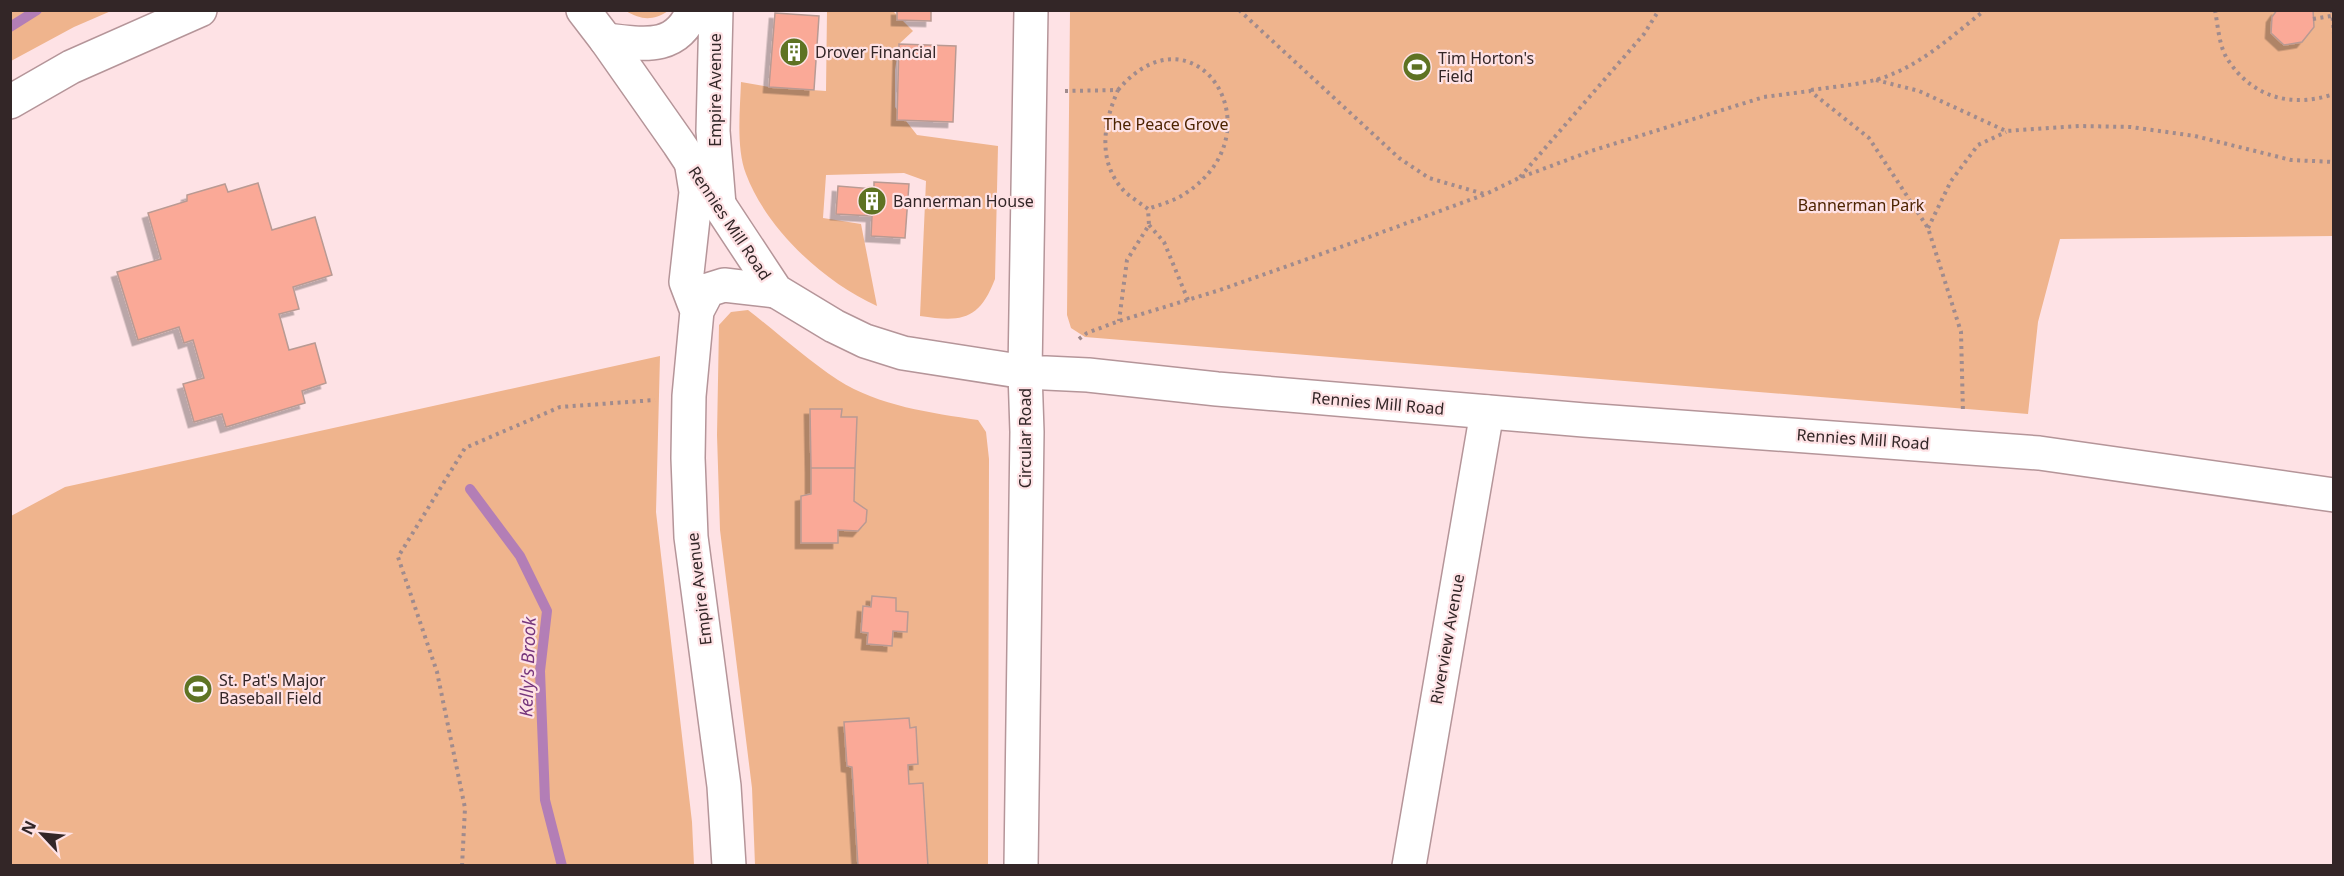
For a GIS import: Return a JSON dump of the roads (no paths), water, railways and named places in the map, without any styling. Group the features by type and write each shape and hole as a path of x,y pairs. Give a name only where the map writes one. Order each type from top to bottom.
{"street":[{"path":"10,102 71,67 200,10"},
{"name":"Rennies Mill Road","path":"583,10 606,40 776,291 834,326 865,341 903,352 1025,372 1088,375 1217,389 1487,412 2038,453 2334,495"},
{"name":"Empire Avenue","path":"606,40 651,44 667,40 680,30 693,10"},
{"name":"Empire Avenue","path":"716,10 713,131 719,205"},
{"name":"Circular Road","path":"1021,866 1031,10"},
{"name":"Empire Avenue","path":"692,167 696,192 686,282 697,311 689,396 688,458 691,537 724,786 729,866"},
{"path":"697,311 708,290 724,285 776,291"},
{"name":"Riverview Avenue","path":"1409,866 1487,412"}],"waterway":[{"path":"10,27 37,10"},
{"name":"Kelly's Brook","path":"470,489 520,556 547,611 540,671 545,800 562,866"}],"place":[{"name":"Drover Financial","path":"794,52"},
{"name":"Tim Horton's Field","path":"1417,67"},
{"name":"Bannerman House","path":"872,201"},
{"name":"St. Pat's Major Baseball Field","path":"198,689"}],"park label":[{"name":"The Peace Grove","path":"1166,124"},
{"name":"Bannerman Park","path":"1861,205"}]}
